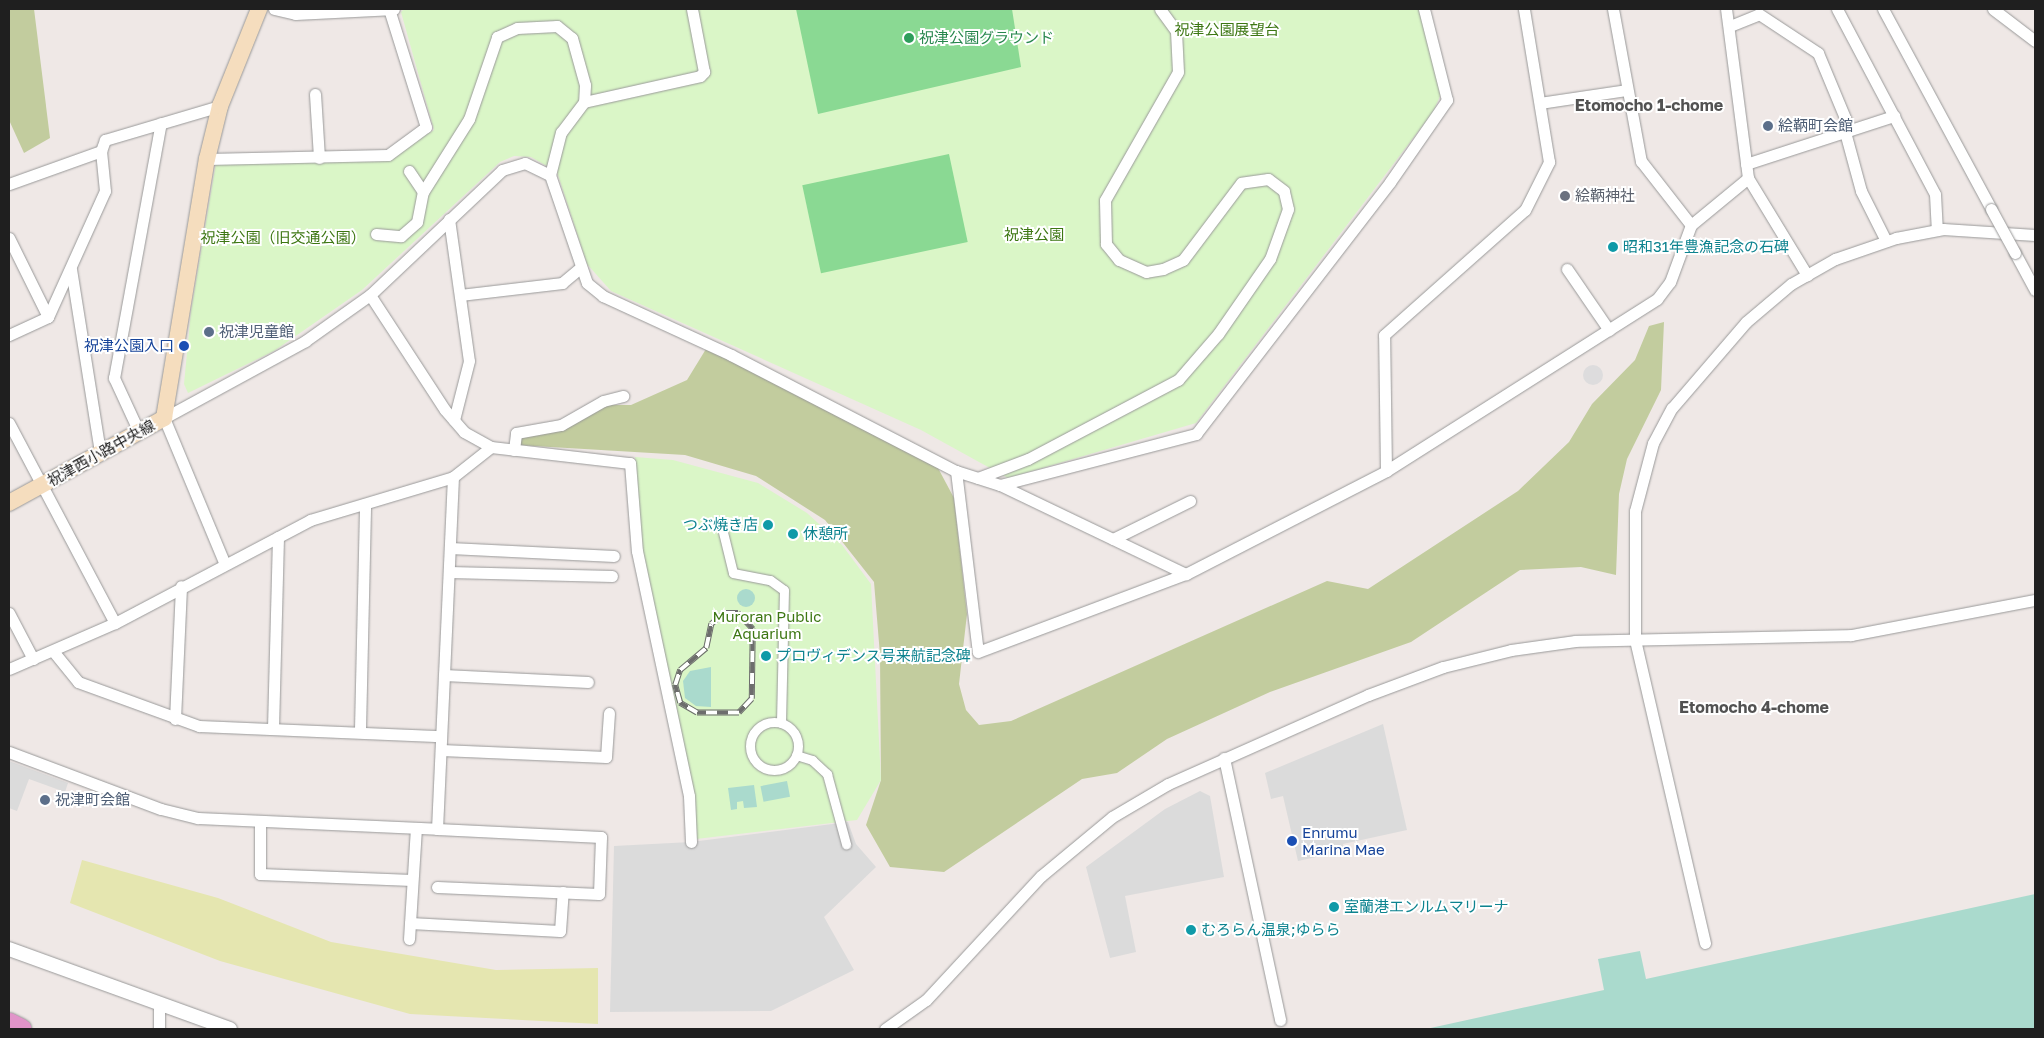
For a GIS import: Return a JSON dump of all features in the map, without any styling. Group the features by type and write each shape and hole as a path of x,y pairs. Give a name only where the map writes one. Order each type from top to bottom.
{"highway":[{"path":"9,1023 21,1029"}],"main road":[{"name":"祝津西小路中央線","path":"9,503 164,418 207,159 220,106 259,9"}],"street":[{"path":"207,159 388,155 426,127 392,10 294,14 274,9"},
{"path":"584,102 700,76 704,72 692,9"},
{"path":"978,478 1028,459 1178,380 1218,334 1270,259 1288,209 1284,191 1268,179 1241,183 1183,260 1164,269 1146,272 1120,260 1106,244 1105,200 1178,72 1176,32 1160,9"},
{"path":"1000,485 1196,434 1390,182 1447,100 1424,9"},
{"path":"1386,471 1384,335 1525,210 1548,162 1524,9"},
{"path":"1613,9 1641,161 1691,225"},
{"path":"1726,9 1730,26 1734,92 1748,178 1807,275"},
{"path":"1837,9 1936,194 1937,230"},
{"path":"1883,9 2035,290"},
{"path":"1993,9 2035,41"},
{"path":"1730,26 1759,14 1818,53 1848,131 1861,191 1886,241"},
{"path":"376,234 401,236 411,230 417,222 423,192 469,119 497,37 517,28 557,26 572,38 585,85 584,102 561,132 550,175"},
{"path":"1540,102 1627,90"},
{"path":"315,94 319,158"},
{"path":"9,335 48,317 105,191 101,151 105,140 220,106"},
{"path":"1746,164 1894,116"},
{"path":"139,432 114,378 161,124"},
{"path":"9,184 101,151"},
{"path":"224,562 164,418 305,341 370,295 449,219 512,164 540,167 550,175 587,283 603,296 731,355 956,472 1000,485 1186,574"},
{"path":"409,171 423,192"},
{"path":"956,472 978,652 1186,574 1386,471 1657,299 1670,282 1691,225 1748,178"},
{"path":"449,219 469,361 454,420"},
{"path":"1704,943 1635,639 1635,511 1653,443 1672,408 1746,322 1807,275 1835,259 1886,241 1937,230 2006,230 2035,235"},
{"path":"9,238 48,317"},
{"path":"460,295 562,283 581,267"},
{"path":"1566,268 1609,330"},
{"path":"71,269 100,454"},
{"path":"370,295 464,432 491,447 630,463 637,551 689,796 691,842"},
{"path":"514,450 516,433 561,425 603,401 623,396"},
{"path":"9,422 115,623"},
{"path":"9,669 115,623 224,562 310,520 453,477 491,447"},
{"path":"437,829 453,477"},
{"path":"1113,539 1190,501"},
{"path":"360,729 365,504"},
{"path":"721,524 733,573 770,580 784,590 781,723 797,740 796,755 777,769 762,766 752,755 754,732 767,723 781,723"},
{"path":"273,728 278,537"},
{"path":"450,548 614,556"},
{"path":"449,572 612,576"},
{"path":"175,719 181,586"},
{"path":"885,1029 946,981 1041,876 1079,844 1168,784 1224,758 1443,668 1511,650 1635,639 1851,635 2035,600"},
{"path":"9,613 33,659"},
{"path":"53,650 64,670 78,682 175,719 199,726 360,729 441,736"},
{"path":"444,675 588,682"},
{"path":"441,750 606,757 609,714"},
{"path":"9,752 160,809 260,824 437,829 601,837 599,894 437,887"},
{"path":"796,755 812,760 827,774 846,844"},
{"path":"1224,758 1280,1020"},
{"path":"260,824 260,874 412,880"},
{"path":"409,939 416,829"},
{"path":"410,922 560,931 563,892"},
{"path":"9,949 230,1029"},
{"path":"159,1004 159,1029"}],"shaded area":[{"path":"9,9 34,9 50,138 24,153 9,120"},
{"path":"1664,322 1661,390 1627,459 1619,494 1616,575 1581,567 1520,570 1411,642 1270,692 1167,739 1117,773 1082,779 944,872 890,867 866,825 881,780 880,655 874,582 825,520 756,476 685,455 517,445 517,435 548,432 596,405 631,405 687,380 706,349 802,392 938,468 954,498 967,614 959,684 966,710 979,725 1011,721 1327,581 1368,589 1518,491 1569,442 1592,404 1635,360 1649,326"},
{"path":"1593,365 1600,368 1603,375 1600,382 1593,385 1586,382 1583,375 1586,368"},
{"path":"746,589 752,592 755,598 752,604 746,607 740,604 737,598 740,592"},
{"path":"711,667 711,707 696,706 685,698 683,681 690,671"},
{"path":"1383,724 1407,830 1343,844 1344,851 1298,861 1283,796 1271,799 1265,773"},
{"path":"9,761 68,783 65,792 29,779 17,811 9,808"},
{"path":"787,781 790,797 764,802 760,786"},
{"path":"754,785 757,807 744,808 743,801 737,802 737,809 731,810 728,788"},
{"path":"1200,791 1210,796 1224,877 1125,896 1136,952 1110,958 1086,867 1165,809"},
{"path":"848,822 856,844 876,867 824,917 854,970 771,1011 610,1012 614,846 691,842"},
{"path":"82,860 218,898 331,942 496,970 598,968 598,1024 410,1014 220,961 70,903"},
{"path":"2035,894 2035,1029 1426,1029 1604,990 1598,959 1640,951 1646,979"}],"green space":[{"name":"祝津公園","path":"404,9 1419,9 1441,94 1433,112 1196,423 1008,478 921,430 611,291 587,264 557,172 531,157 514,156 500,162 362,290 274,351 188,393 184,384 191,311 216,163 385,159 434,130 401,12"},
{"name":"祝津公園グラウンド","path":"796,9 1012,9 1021,67 818,114"},
{"path":"949,154 968,242 821,273 802,185"},
{"name":"Muroran Public Aquarium","path":"635,457 673,460 758,483 807,513 842,545 871,584 881,780 857,820 696,839 694,797 642,548"}],"railway":[{"path":"724,613 738,613 753,629 752,699 739,713 697,713 680,703 675,685 680,670 706,648 711,624 724,613"}],"place":[{"name":"祝津公園グラウンド","path":"909,38"},
{"name":"絵鞆町会館","path":"1768,126"},
{"name":"絵鞆神社","path":"1565,196"},
{"name":"昭和31年豊漁記念の石碑","path":"1613,247"},
{"name":"祝津児童館","path":"209,332"},
{"name":"祝津公園入口","path":"184,346"},
{"name":"つぶ焼き店","path":"768,525"},
{"name":"休憩所","path":"793,534"},
{"name":"プロヴィデンス号来航記念碑","path":"766,656"},
{"name":"祝津町会館","path":"45,800"},
{"name":"Enrumu Marina Mae","path":"1292,841"},
{"name":"室蘭港エンルムマリーナ","path":"1334,907"},
{"name":"むろらん温泉;ゆらら","path":"1191,930"}],"district":[{"name":"Etomocho 1-chome","path":"1649,105"},
{"name":"Etomocho 4-chome","path":"1754,707"}],"park label":[{"name":"祝津公園展望台","path":"1227,30"},
{"name":"祝津公園（旧交通公園）","path":"283,238"}]}
